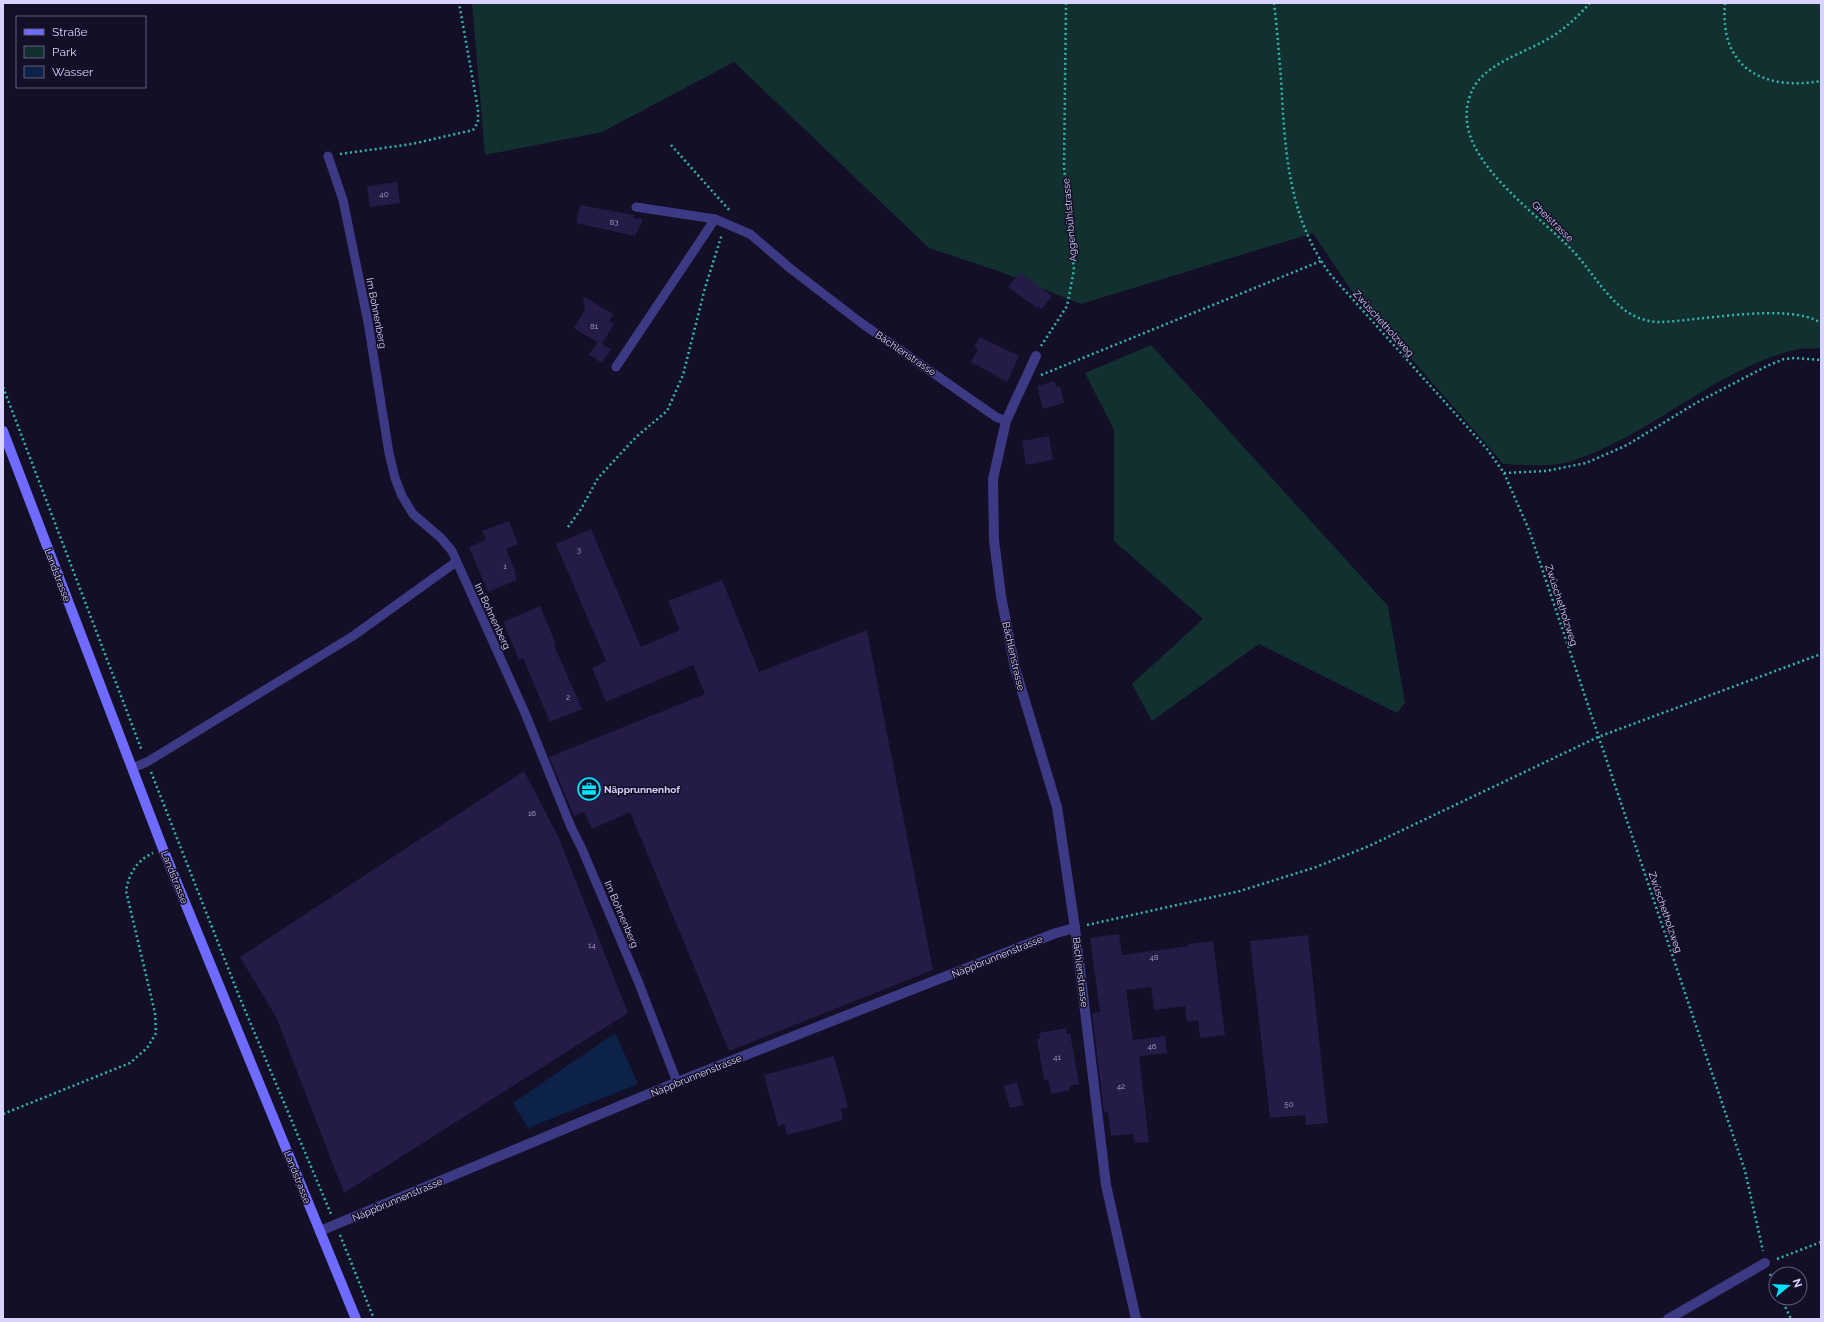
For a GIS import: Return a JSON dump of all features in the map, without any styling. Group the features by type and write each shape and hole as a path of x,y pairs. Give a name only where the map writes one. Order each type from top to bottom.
{"main road":[{"name":"Landstrasse","path":"3,431 163,849 356,1319"}],"street":[{"path":"1006,421 1036,356"},
{"name":"Bächlenstrasse","path":"1006,421 993,479 994,540 1001,596 1016,668 1057,807 1075,928 1106,1185 1136,1319"},
{"name":"Näppbrunnenstrasse","path":"320,1232 677,1082 1049,936 1075,928"},
{"path":"1668,1319 1765,1263"}],"lane":[{"name":"Im Bohnenberg","path":"328,156 344,200 368,322 389,453 395,478 402,496 413,514 441,538 452,551 525,713 571,827 582,849 638,981 677,1082"},
{"name":"Bächlenstrasse","path":"636,207 715,219 750,234 792,270 860,322 996,417 1006,421"},
{"path":"616,367 715,219"},
{"path":"132,768 147,762 353,636 456,562"}],"path":[{"path":"328,156 412,144 473,130 478,122 478,109 459,3"},
{"name":"Aggenbühlstrasse","path":"1036,356 1067,306 1074,270 1064,167 1066,3"},
{"name":"Zwüschetholzweg","path":"1274,3 1288,170 1303,223 1321,261 1339,284 1487,449 1504,473 1529,530 1745,1171 1765,1263"},
{"name":"Gheistrasse","path":"1590,3 1571,22 1556,34 1504,61 1487,72 1476,84 1469,98 1466,114 1469,133 1481,157 1505,186 1573,251 1605,291 1634,316 1650,322 1660,322 1781,313 1801,315 1812,318 1821,323"},
{"path":"1725,3 1724,20 1726,36 1733,52 1749,72 1764,79 1779,83 1796,84 1821,81"},
{"path":"671,145 732,213"},
{"path":"568,527 581,509 598,478 636,438 666,411 683,375 705,288 725,224"},
{"path":"1029,371 1041,375 1321,261"},
{"path":"1504,473 1546,471 1586,463 1627,445 1696,403 1767,366 1784,359 1794,358 1821,360"},
{"path":"3,387 147,762 240,996 374,1319"},
{"path":"1075,928 1240,891 1316,867 1368,846 1598,737 1821,654"},
{"path":"3,1114 130,1063 147,1048 156,1033 155,1013 126,891 128,876 135,865 147,856 163,849"},
{"path":"1765,1263 1821,1242"},
{"path":"1785,1306 1791,1319"}],"green space":[{"path":"472,3 1821,3 1821,348 1794,350 1764,360 1708,388 1627,437 1599,451 1569,462 1545,465 1503,464 1351,290 1313,233 1081,304 998,271 929,248 734,62 602,132 485,155"},
{"path":"1151,345 1388,606 1405,703 1397,713 1259,644 1152,721 1132,684 1203,619 1114,541 1114,430 1085,373"}],"water":[{"path":"615,1033 638,1084 528,1128 513,1103"}],"building":[{"path":"397,182 400,203 370,207 367,186"},
{"path":"580,205 634,215 633,218 643,219 635,236 576,223"},
{"path":"1020,273 1052,296 1042,309 1038,306 1037,308 1008,287"},
{"path":"583,296 613,314 609,321 614,324 602,344 611,349 602,363 589,355 597,342 574,328 585,310"},
{"path":"980,337 1019,356 1007,382 971,362 978,349 974,347"},
{"path":"1055,381 1056,387 1060,386 1064,403 1043,409 1037,386"},
{"path":"1049,436 1053,460 1026,465 1022,441"},
{"path":"509,521 518,544 506,549 516,573 517,580 488,592 469,547 486,540 482,531"},
{"path":"591,529 641,647 680,630 668,601 722,580 759,672 867,630 933,970 729,1051 630,812 592,829 584,812 574,816 549,757 705,694 693,665 606,702 592,668 606,661 556,544"},
{"path":"540,606 556,644 554,645 582,709 550,722 523,658 519,660 503,622"},
{"path":"524,771 559,838 628,1013 344,1193 276,1017 240,957"},
{"path":"1119,934 1122,955 1189,946 1188,944 1213,941 1225,1035 1200,1038 1198,1020 1187,1022 1185,1006 1154,1010 1151,987 1126,990 1133,1040 1165,1036 1167,1053 1139,1056 1149,1142 1134,1143 1133,1134 1111,1136 1108,1112 1104,1113 1092,1013 1100,1012 1090,938"},
{"path":"1308,935 1328,1123 1306,1125 1305,1115 1270,1118 1250,941"},
{"path":"1066,1028 1067,1034 1070,1033 1079,1084 1069,1086 1070,1090 1051,1094 1048,1079 1044,1080 1037,1039 1040,1039 1039,1033"},
{"path":"834,1056 848,1107 841,1109 843,1120 787,1135 784,1124 778,1126 764,1075"},
{"path":"1017,1082 1023,1105 1010,1108 1004,1086"}],"place":[{"name":"Näpprunnenhof","path":"589,789"}]}
